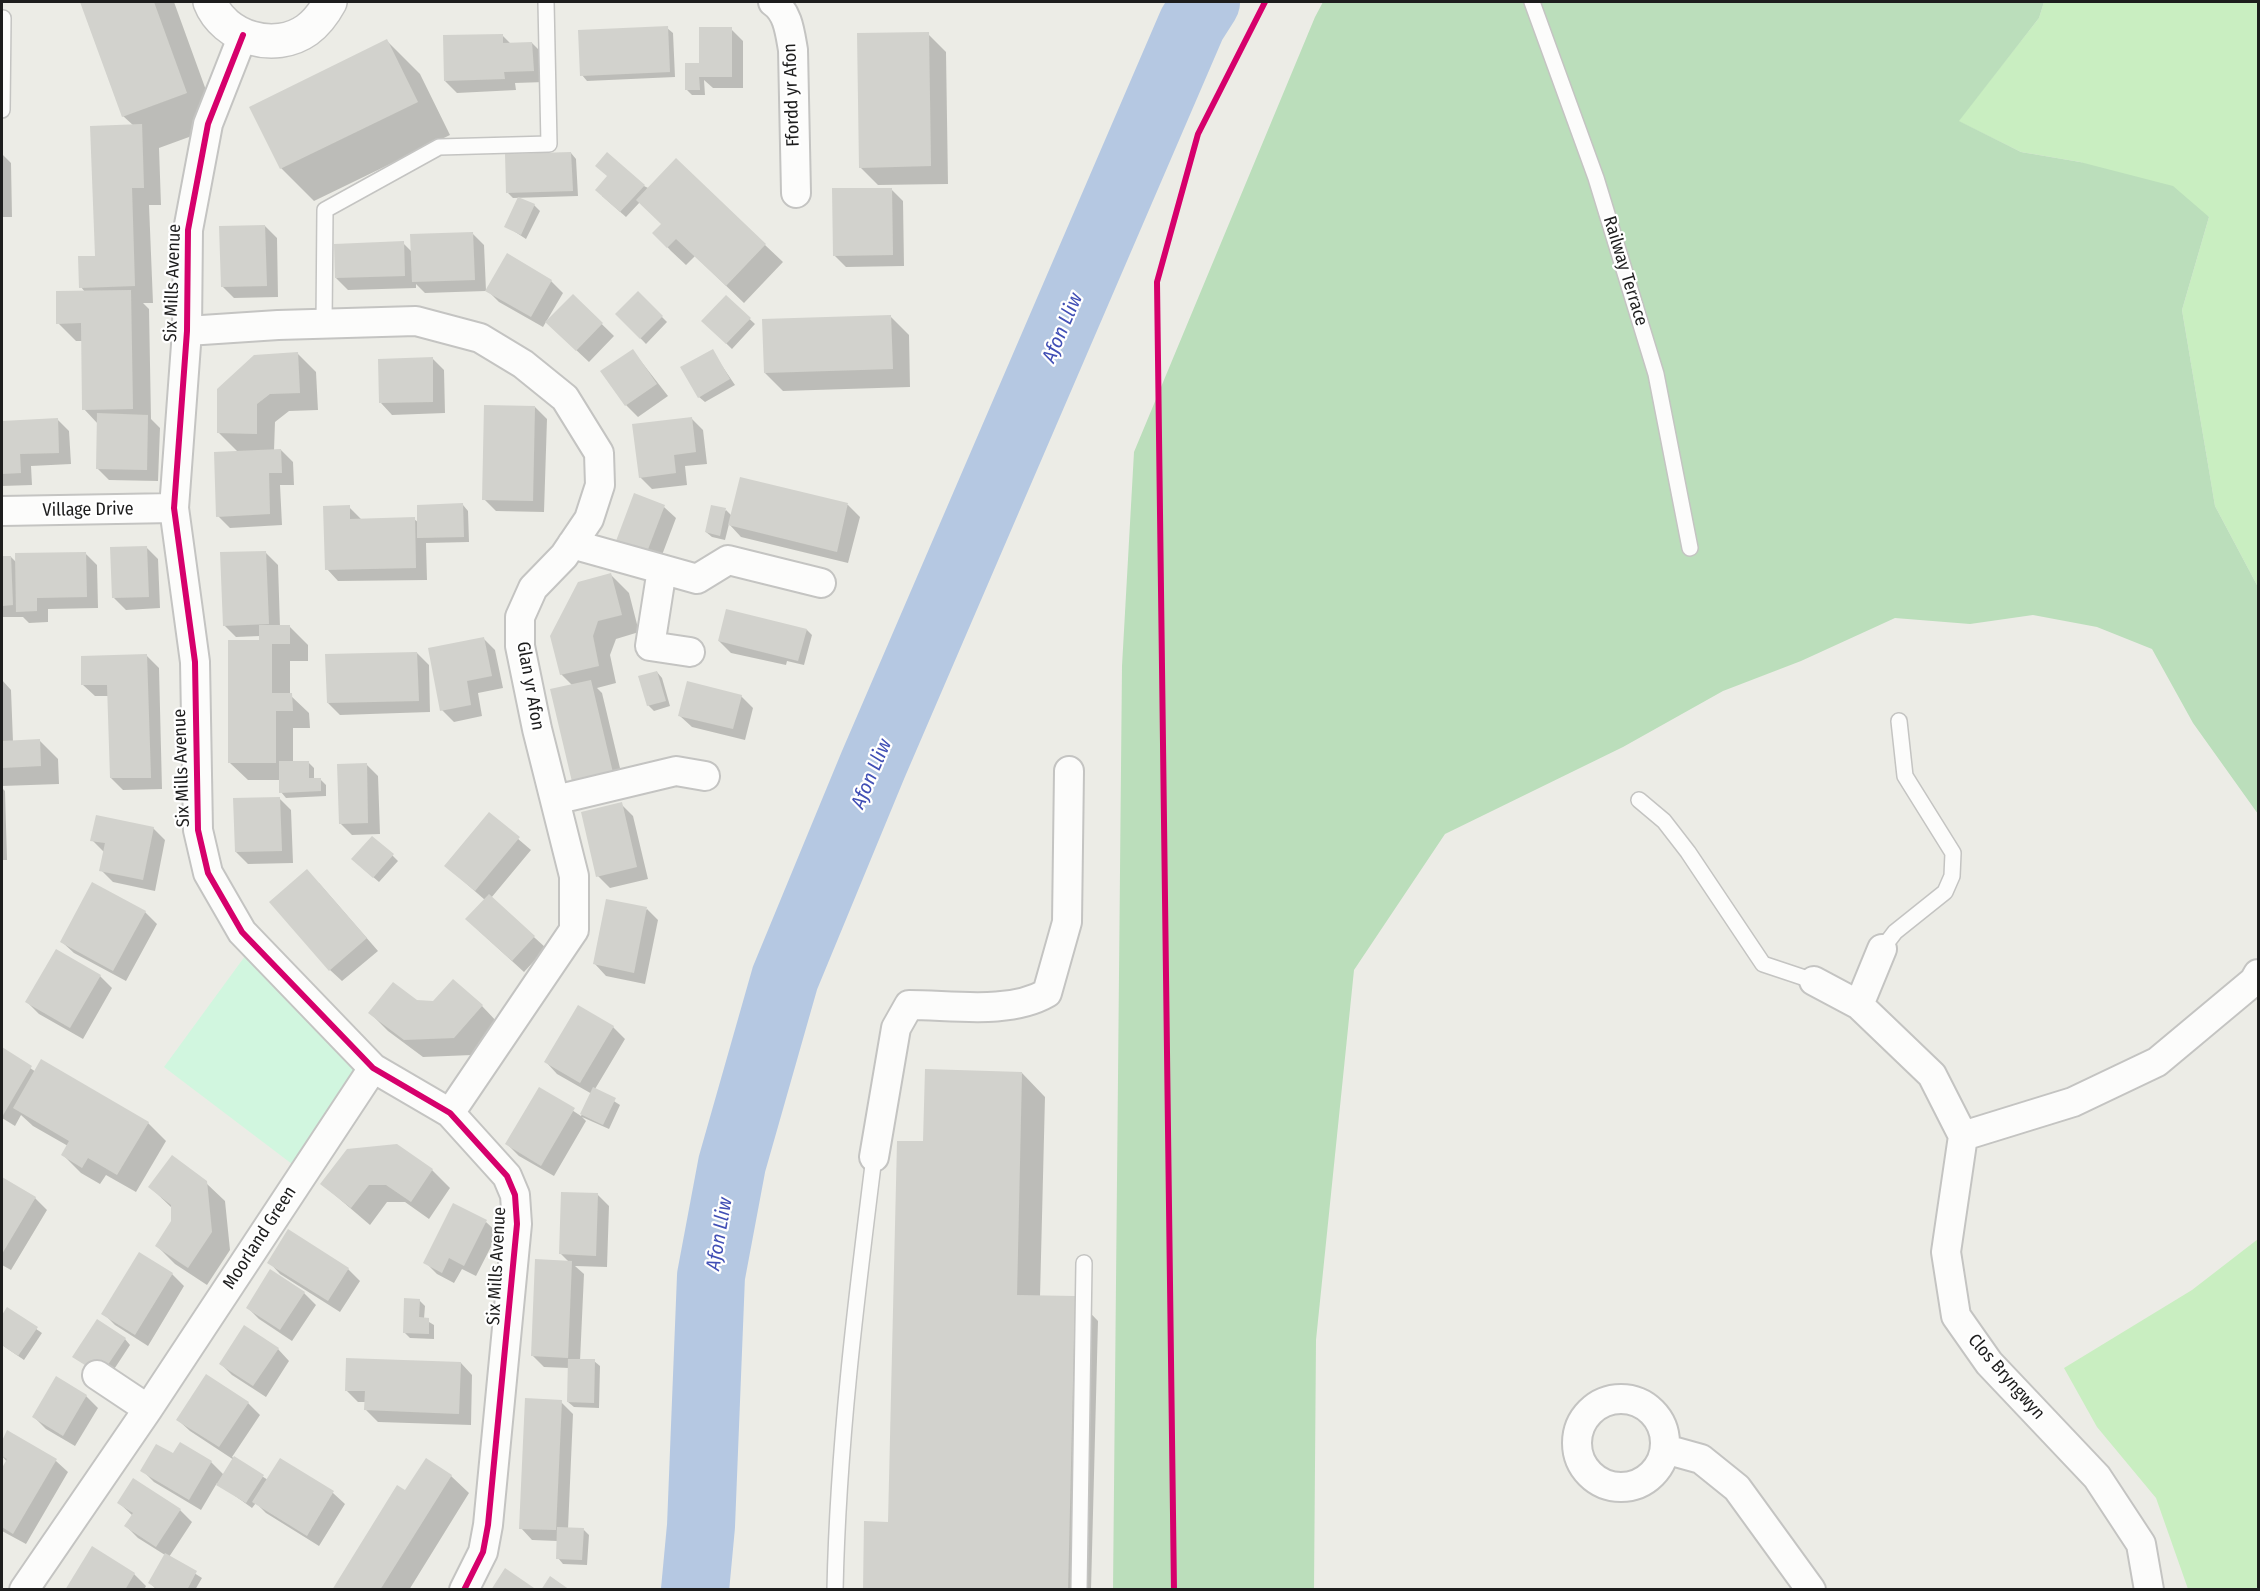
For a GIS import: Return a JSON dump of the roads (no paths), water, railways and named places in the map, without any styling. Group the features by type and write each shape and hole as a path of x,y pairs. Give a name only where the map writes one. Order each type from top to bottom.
{"street":[{"path":"210,2 224,23 243,36 264,41 286,39 306,31 322,16 330,2"},
{"name":"Ffordd yr Afon","path":"773,2 780,7 789,27 793,50 796,193"},
{"name":"Six Mills Avenue","path":"243,36 208,124 196,176 188,230 187,331 174,508 195,662 198,830 208,873 242,932 373,1068 450,1113 507,1176 515,1195 518,1224 490,1516 483,1552 464,1590"},
{"name":"Glan yr Afon","path":"187,331 416,321 480,338 523,364 565,398 599,453 600,484 590,519 572,544 533,588 520,617 520,646 574,876 574,930 450,1113"},
{"name":"Village Drive","path":"2,511 174,508"},
{"path":"572,544 697,579 728,560 821,583"},
{"path":"662,569 650,646 690,652"},
{"path":"555,800 676,771 705,776"},
{"path":"874,1157 897,1028 909,1005 1001,1005 1033,1001 1047,993 1067,922 1069,771"},
{"path":"1859,1005 1882,949"},
{"path":"1814,981 1859,1005 1932,1075 1963,1136 2073,1102 2157,1062 2257,980"},
{"name":"Moorland Green","path":"24,1590 148,1409 373,1068"},
{"name":"Clos Bryngwyn","path":"1963,1136 1946,1252 1956,1316 1989,1363 2097,1477 2141,1544 2149,1590"},
{"path":"97,1375 148,1409"},
{"path":"1665,1449 1701,1459 1737,1488 1811,1590"},
{"path":"2,1584 10,1590"}],"lane":[{"path":"324,324 325,210 439,147 549,144 546,2"},
{"name":"Railway Terrace","path":"1532,2 1596,178 1656,374 1690,548"},
{"path":"2,110 3,18"},
{"path":"1882,949 1895,932 1945,892 1952,876 1953,853 1905,776 1899,721"},
{"path":"1639,800 1664,821 1688,852 1763,964 1814,981"},
{"path":"835,1590 837,1510 846,1388 874,1157"},
{"path":"1079,1590 1084,1263"}],"waterway":[{"name":"Afon Lliw","path":"695,1590 701,1526 711,1276 732,1164 785,978 873,765 1192,24 1206,2"}]}
